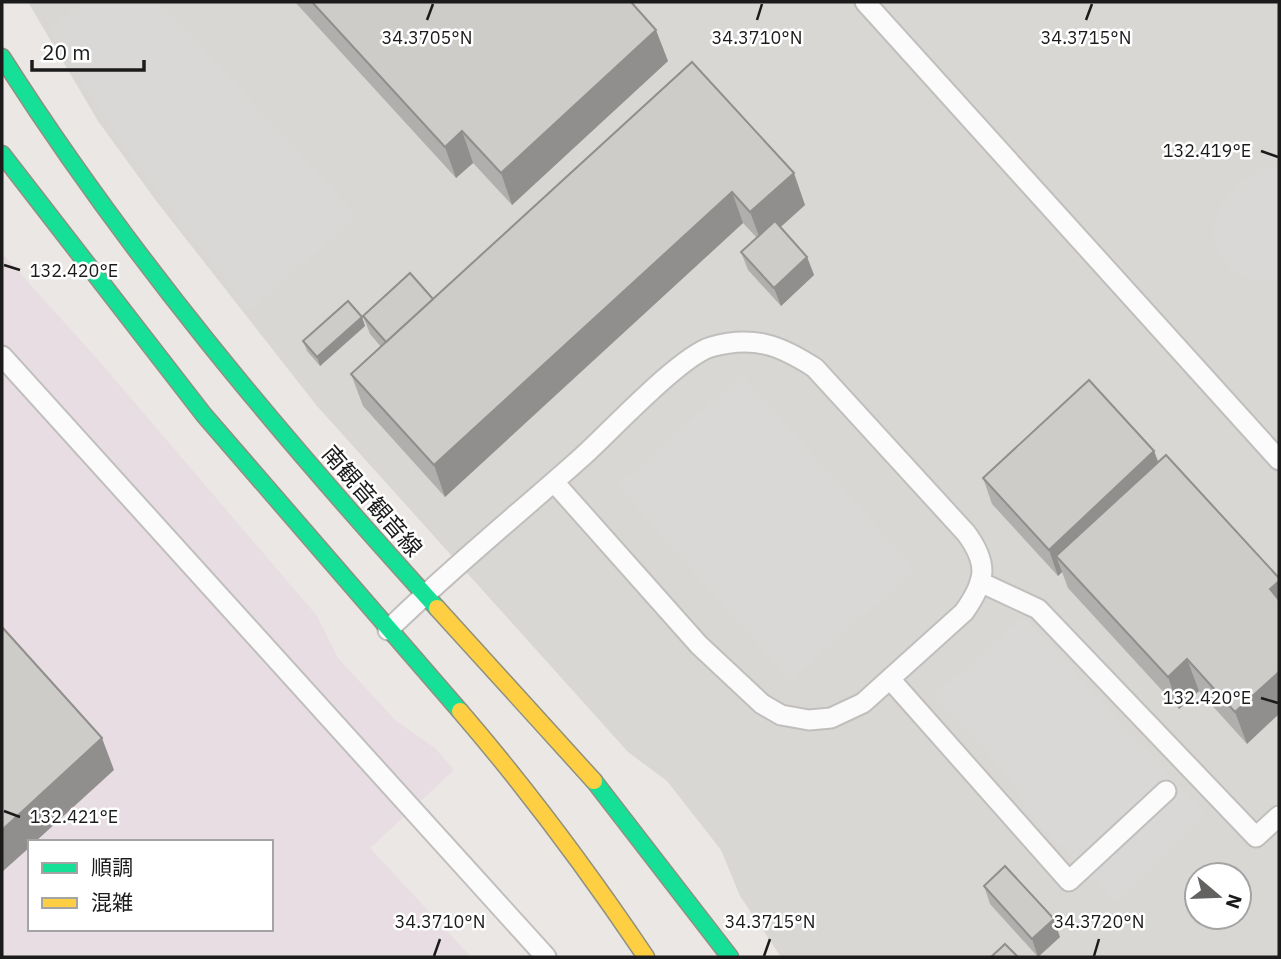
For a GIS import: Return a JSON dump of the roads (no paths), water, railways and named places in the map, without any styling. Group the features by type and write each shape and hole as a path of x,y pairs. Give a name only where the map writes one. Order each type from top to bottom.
{"main road":[{"name":"南観音観音線","path":"2,57 42,123 95,199 212,348 424,594 555,736 668,872 730,957"},
{"path":"2,154 204,415 527,789 575,852 646,957"}],"lane":[{"path":"865,2 1279,460"},
{"path":"388,630 424,594 554,482 679,367 708,348 737,342 767,342 794,354 815,368 966,533 981,552 984,570 964,612 863,703 831,718 809,720 781,716 743,687 699,645 554,482"},
{"path":"2,356 546,957"},
{"path":"980,582 1038,609 1256,837 1279,816"},
{"path":"890,679 1069,881 1166,791"},
{"path":"533,940 554,957"}]}
